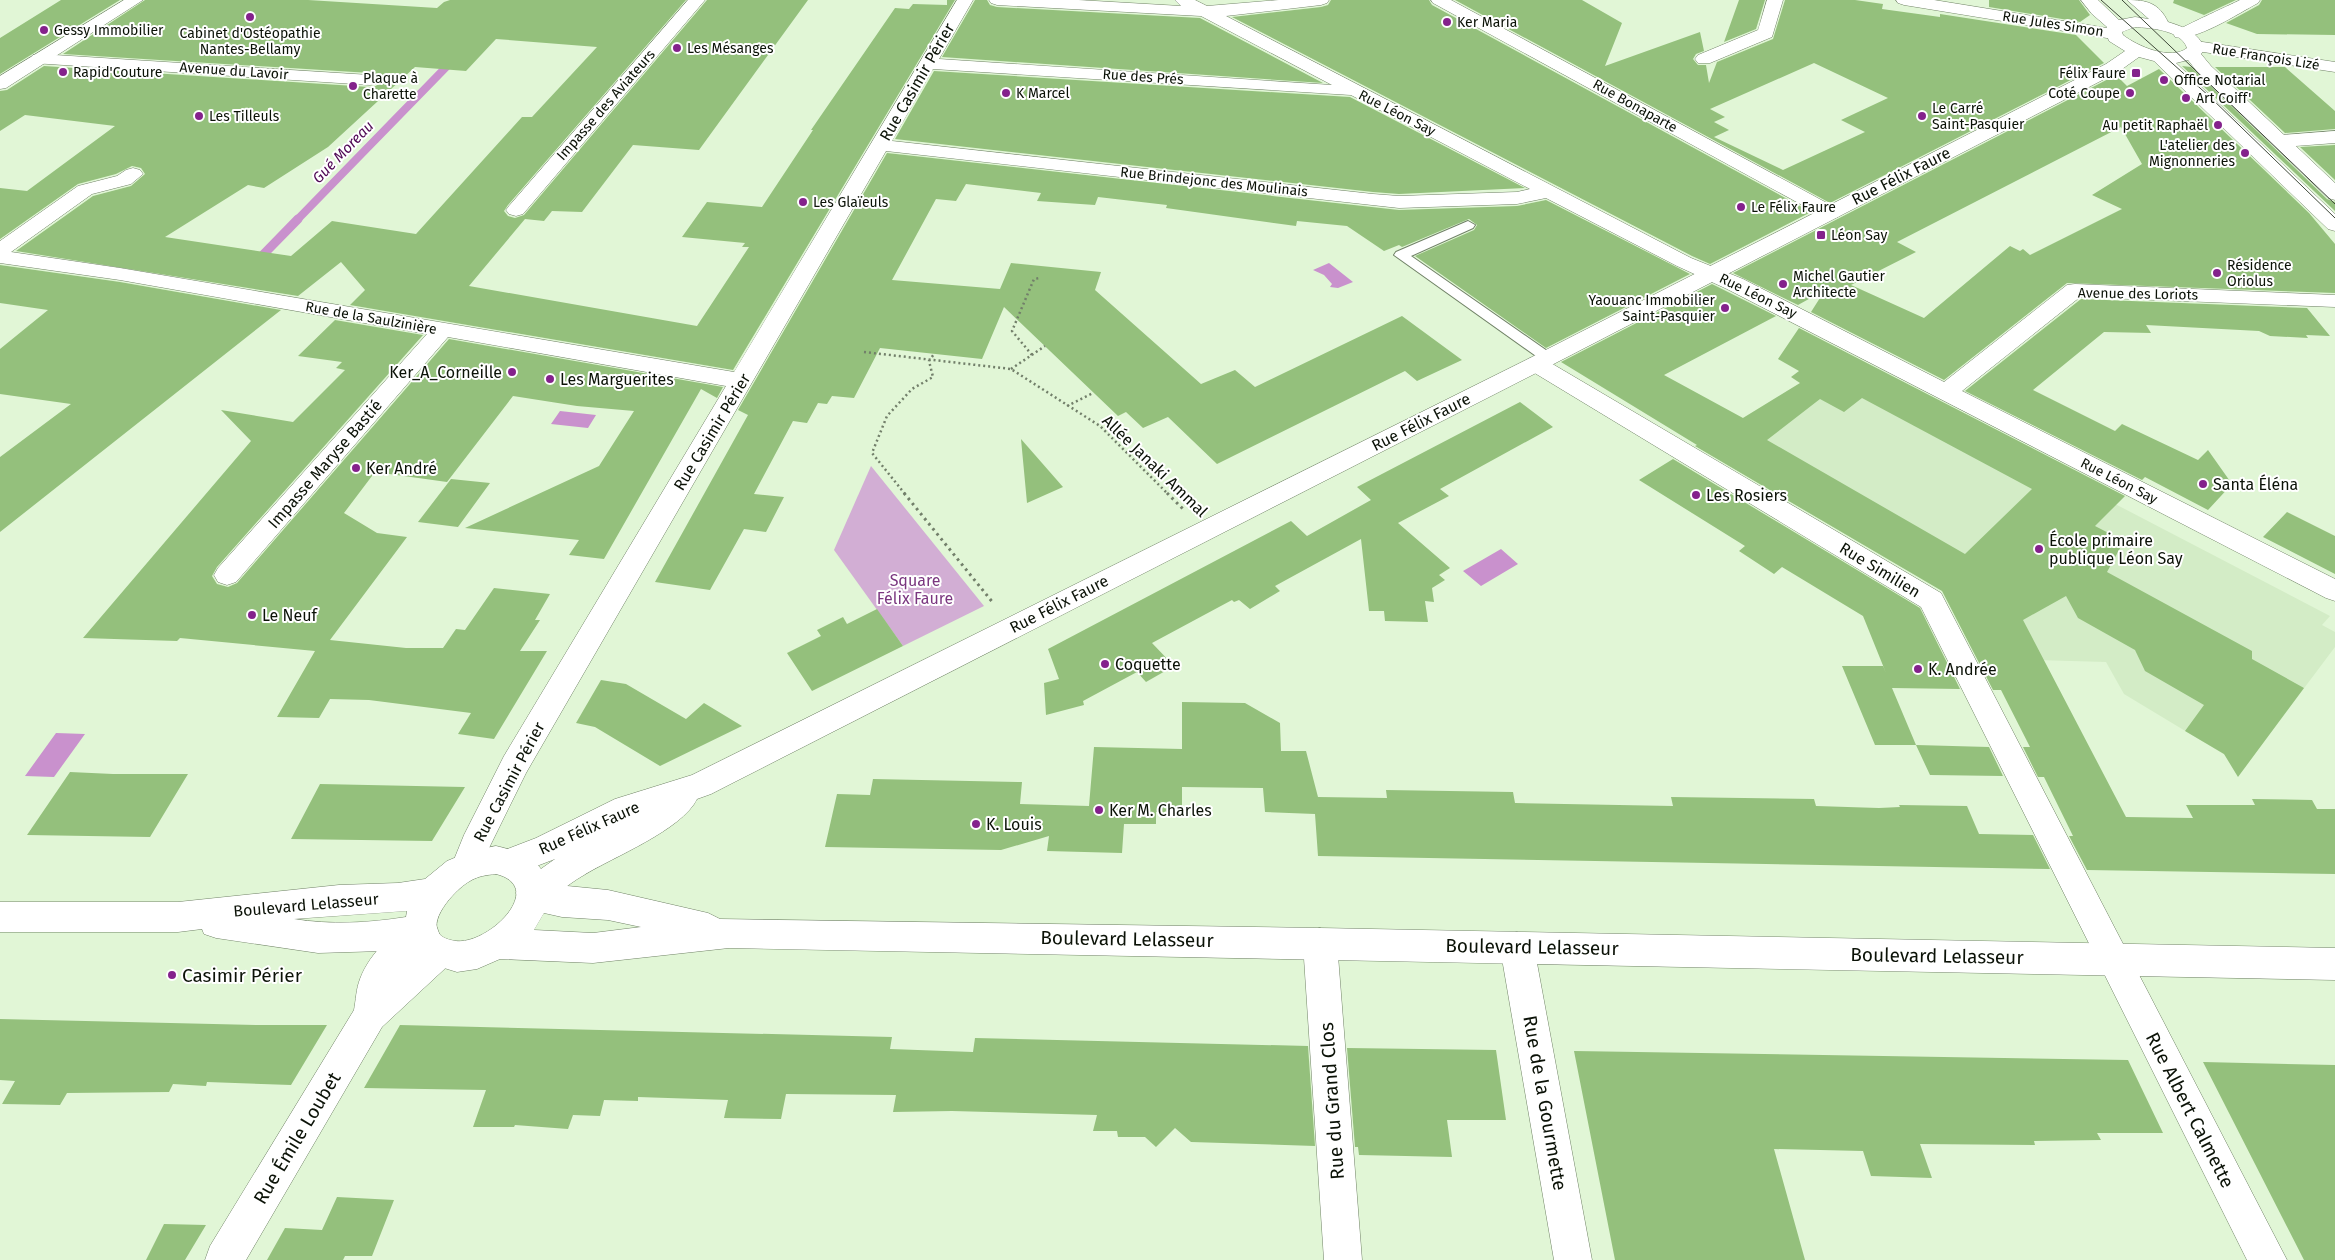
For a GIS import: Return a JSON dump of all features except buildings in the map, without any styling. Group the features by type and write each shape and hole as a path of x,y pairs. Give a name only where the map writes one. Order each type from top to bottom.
{"street":[{"path":"0,84 135,0"},
{"name":"Impasse des Aviateurs","path":"516,210 697,0"},
{"name":"Rue Casimir Périer","path":"468,867 474,845 515,765 965,0"},
{"path":"997,0 1203,11 1226,11 1321,0"},
{"name":"Rue Léon Say","path":"1183,0 1684,262 1713,274 2335,591"},
{"name":"Rue Bonaparte","path":"1439,0 1831,213"},
{"path":"1704,59 1766,34 1775,0"},
{"name":"Rue Jules Simon","path":"1904,0 1958,4 2115,30"},
{"path":"2089,0 2115,30 2123,44 2136,51"},
{"path":"2135,0 2156,15 2161,26"},
{"path":"2181,33 2204,25 2252,0"},
{"path":"2115,30 2135,22 2161,26 2192,39 2194,50 2205,70 2335,194"},
{"name":"Rue François Lizé","path":"2136,51 2177,58 2194,50 2335,67"},
{"name":"Rue Félix Faure","path":"508,863 547,848 626,808 700,784 1713,274 2112,68 2136,51"},
{"path":"2159,56 2335,225"},
{"name":"Avenue du Lavoir","path":"39,59 370,80"},
{"name":"Rue des Prés","path":"928,63 1358,92"},
{"path":"2281,141 2335,137"},
{"name":"Rue Brindejonc des Moulinais","path":"880,145 1399,202 1517,198 1549,191"},
{"path":"0,251 86,190 124,180 133,174"},
{"name":"Rue de la Saulzinière","path":"0,257 120,274 742,381"},
{"name":"Avenue des Loriots","path":"1946,392 2075,290 2335,301"},
{"name":"Impasse Maryse Bastié","path":"227,575 442,330"},
{"name":"Rue Similien","path":"1542,361 1931,600 2113,959"},
{"name":"Rue Félix Faure","path":"532,895 572,865 641,829 700,784"},
{"path":"496,860 508,863 518,867 526,874 530,883 532,895 530,906 519,926 500,944 474,954 461,957 449,956 428,938 423,913 434,892 449,878 468,867 484,861 496,860"},
{"name":"Boulevard Lelasseur","path":"0,917 178,917 339,900 398,898 434,892"},
{"name":"Boulevard Lelasseur","path":"532,895 562,902 608,905 729,933"},
{"name":"Boulevard Lelasseur","path":"178,917 318,938 382,936 428,938"},
{"name":"Boulevard Lelasseur","path":"500,944 593,948 729,933 2335,964"},
{"name":"Rue Émile Loubet","path":"224,1260 370,1015 428,938"},
{"name":"Rue du Grand Clos","path":"1320,943 1343,1260"},
{"name":"Rue de la Gourmette","path":"1517,947 1573,1260"},
{"name":"Rue Albert Calmette","path":"2113,959 2268,1260"}],"lane":[{"path":"1468,224 1402,255 1542,361"}],"path":[{"path":"1032,355 1012,331 1034,280 1040,278"},
{"path":"1010,369 1045,346"},
{"name":"Allée Janaki Ammal","path":"864,352 1010,369 1100,426 1205,531"},
{"path":"934,354 929,361 933,377 912,389 887,416 872,452 1012,628"},
{"path":"1067,406 1092,393"}],"shaded area":[{"path":"1329,263 1353,282 1338,288 1330,287 1332,284 1324,275 1313,270"},
{"name":"École primaire publique Léon Say","path":"1839,360 2330,616 2322,625 2335,632 2335,647 2245,767 2124,694 2106,662 2037,660 1953,594 1698,445"},
{"path":"560,411 596,415 588,428 551,424"},
{"path":"1501,549 1518,564 1481,586 1463,571"},
{"path":"56,733 85,734 54,777 25,776"}],"green space":[{"name":"Square Félix Faure","path":"871,466 984,606 903,646 834,550"}],"waterway":[{"name":"Gué Moreau","path":"297,220 454,59"},
{"name":"Gué Moreau","path":"256,262 298,219"}],"tram line":[{"path":"2101,0 2209,96 2335,218"},
{"path":"2122,0 2335,204"}],"place":[{"name":"Cabinet d'Ostéopathie Nantes-Bellamy","path":"250,17"},
{"name":"Ker Maria","path":"1447,22"},
{"name":"Gessy Immobilier","path":"44,30"},
{"name":"Les Mésanges","path":"677,48"},
{"name":"Rapid'Couture","path":"63,72"},
{"name":"Félix Faure","path":"2136,73"},
{"name":"Office Notarial","path":"2164,80"},
{"name":"Plaque à Charette","path":"353,86"},
{"name":"K Marcel","path":"1006,93"},
{"name":"Coté Coupe","path":"2130,93"},
{"name":"Art Coiff'","path":"2186,98"},
{"name":"Les Tilleuls","path":"199,116"},
{"name":"Le Carré Saint-Pasquier","path":"1922,116"},
{"name":"Au petit Raphaël","path":"2218,125"},
{"name":"L'atelier des Mignonneries","path":"2245,153"},
{"name":"Les Glaïeuls","path":"803,202"},
{"name":"Le Félix Faure","path":"1741,207"},
{"name":"Léon Say","path":"1821,235"},
{"name":"Résidence Oriolus","path":"2217,273"},
{"name":"Michel Gautier Architecte","path":"1783,284"},
{"name":"Yaouanc Immobilier Saint-Pasquier","path":"1725,308"},
{"name":"Ker_A_Corneille","path":"512,372"},
{"name":"Les Marguerites","path":"550,379"},
{"name":"Ker André","path":"356,468"},
{"name":"Santa Éléna","path":"2203,484"},
{"name":"Les Rosiers","path":"1696,495"},
{"name":"École primaire publique Léon Say","path":"2039,549"},
{"name":"Le Neuf","path":"252,615"},
{"name":"Coquette","path":"1105,664"},
{"name":"K. Andrée","path":"1918,669"},
{"name":"Ker M. Charles","path":"1099,810"},
{"name":"K. Louis","path":"976,824"},
{"name":"Casimir Périer","path":"172,975"}]}
